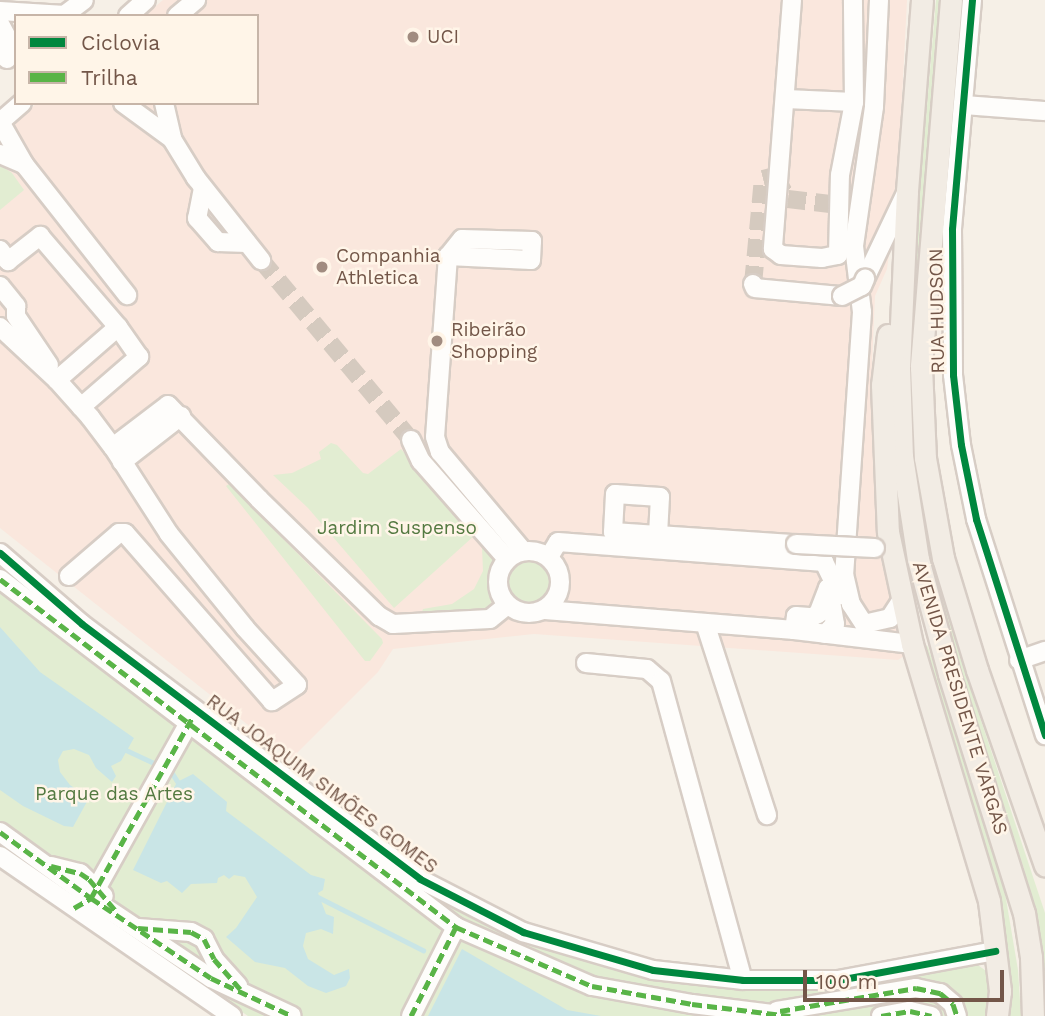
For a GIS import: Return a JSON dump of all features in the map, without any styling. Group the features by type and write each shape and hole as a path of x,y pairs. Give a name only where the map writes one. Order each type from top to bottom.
{"main road":[{"name":"AVENIDA PRESIDENTE VARGAS","path":"922,0 907,191 900,409 902,456 918,559 949,674 1024,913 1031,957 1033,1016"},
{"name":"AVENIDA PRESIDENTE VARGAS","path":"951,0 921,367 925,458 943,558 977,670 1045,865"},
{"path":"907,251 897,260 882,385 882,540 989,901 1000,991 997,1016"}],"street":[{"path":"65,14 83,0"},
{"path":"178,14 183,7 196,0"},
{"path":"792,0 773,249 776,253 834,258 838,249 840,175 854,102 853,0"},
{"path":"825,634 835,624 862,312 854,246 874,107 879,0"},
{"name":"RUA HUDSON","path":"972,0 952,229 953,375 961,445 976,519 1045,735"},
{"path":"0,11 36,10 58,14"},
{"path":"0,24 8,39 8,59"},
{"path":"786,99 854,102"},
{"path":"20,105 0,122 23,164 127,295"},
{"path":"128,105 168,123"},
{"path":"138,105 168,123"},
{"path":"146,105 168,123 204,188 261,260"},
{"path":"962,105 1045,111"},
{"path":"0,153 23,164"},
{"path":"753,284 755,288 842,296 862,286 907,191"},
{"path":"0,250 8,261 40,236 118,327 139,357 81,407"},
{"path":"448,256 435,437 440,452 515,555"},
{"path":"0,286 16,306 16,316 57,380"},
{"path":"0,305 6,312 16,316"},
{"path":"0,327 57,380 81,407 117,454 175,542 245,628 297,685 272,701 125,533 120,533 69,576"},
{"path":"57,380 118,327"},
{"path":"117,454 174,410 259,499 379,616 393,624 490,619 507,605"},
{"path":"411,440 421,461 515,555 549,557"},
{"path":"658,535 796,544 882,540"},
{"path":"549,557 558,542 824,562 864,624 890,618 901,601"},
{"name":"RUA JOAQUIM SIMÕES GOMES","path":"0,553 193,716 397,863 457,900 523,932 642,967 743,981 838,980 995,951"},
{"path":"515,555 498,577 501,597 507,605 525,614 545,610 912,644"},
{"path":"545,610 553,603 561,584 560,574 549,557"},
{"path":"0,579 38,611 193,716 277,792 456,927 592,986 692,1004 790,1016"},
{"path":"794,631 796,616 812,617 818,614 837,582"},
{"path":"705,623 767,816"},
{"path":"1019,660 1045,651"},
{"path":"586,663 648,669 661,681 743,981"},
{"path":"94,892 193,716"},
{"path":"0,832 44,864 94,892 128,923 211,978 292,1016"},
{"path":"0,856 232,1016"},
{"path":"128,923 191,932 204,939 214,959 244,993"},
{"path":"411,1016 456,927"},
{"path":"759,1013 916,988 940,993 953,1004 957,1016"},
{"path":"881,1016 910,1012 931,1016"}],"shaded area":[{"name":"Ribeirão Shopping","path":"163,0 907,0 897,197 887,269 875,296 871,386 881,560 907,654 898,660 534,634 393,649 378,672 291,759 0,528 0,136 35,105 259,105 259,14 146,14"}],"green space":[{"path":"936,0 943,0 911,375 920,481 928,539 959,654 1045,913 1045,999 1042,961 1024,869 937,606 922,543 912,463 906,352"},
{"path":"0,165 12,173 24,190 0,210"},
{"name":"Jardim Suspenso","path":"331,443 337,445 363,473 368,474 401,449 475,535 394,608 308,508 273,475 292,473 321,459 319,452"},
{"path":"229,484 382,639 383,643 370,661 365,661 226,486"},
{"path":"488,547 495,560 490,588 492,601 489,608 422,612 423,609 452,604 474,589 483,571 482,548"},
{"path":"529,558 545,565 552,581 545,597 529,604 513,597 506,581 513,565"},
{"name":"Parque das Artes","path":"0,561 433,895 631,972 844,986 975,963 989,973 987,1016 248,1016 0,847"},
{"path":"923,642 928,647 987,825 1005,893 1018,970 1021,1016 1005,1016 921,646"}],"water":[{"path":"0,627 40,672 134,738 121,761 111,766 116,776 112,782 96,768 89,755 74,749 63,751 58,760 60,772 70,785 89,798 73,827 64,826 23,806 0,790"},
{"path":"193,774 227,802 226,811 311,875 325,879 323,890 318,893 326,914 334,917 333,934 321,929 306,933 303,946 308,959 334,975 349,969 350,978 346,986 326,993 308,986 285,968 255,962 226,937 236,928 257,897 245,877 234,875 229,879 224,875 218,878 217,883 191,884 182,893 167,881 161,883 133,870 177,782"},
{"path":"462,949 567,1010 601,1016 428,1016"}],"waterway":[{"path":"124,749 158,765"},
{"path":"171,771 179,784"},
{"path":"318,897 423,950"}],"tunnel":[{"path":"753,284 763,179 775,176 788,199 839,205"},
{"path":"261,260 411,440"}],"marked path":[{"path":"0,579 456,927 592,986 692,1004 790,1016"},
{"path":"74,908 91,898 193,716"},
{"path":"0,832 91,898 211,978 292,1016"},
{"path":"51,866 80,873 89,879 115,910"},
{"path":"411,1016 456,927"},
{"path":"138,928 191,932 204,939 214,959 240,989"},
{"path":"780,1011 916,988 940,993 953,1004 957,1016"},
{"path":"881,1016 910,1011 931,1016"}],"cycle path":[{"path":"972,0 952,229 953,375 961,445 976,519 1045,735"},
{"path":"0,553 82,624 420,879 523,932 653,970 743,980 838,980 995,951"}],"place":[{"name":"UCI","path":"413,37"},
{"name":"Companhia Athletica","path":"322,267"},
{"name":"Ribeirão Shopping","path":"437,341"}]}
